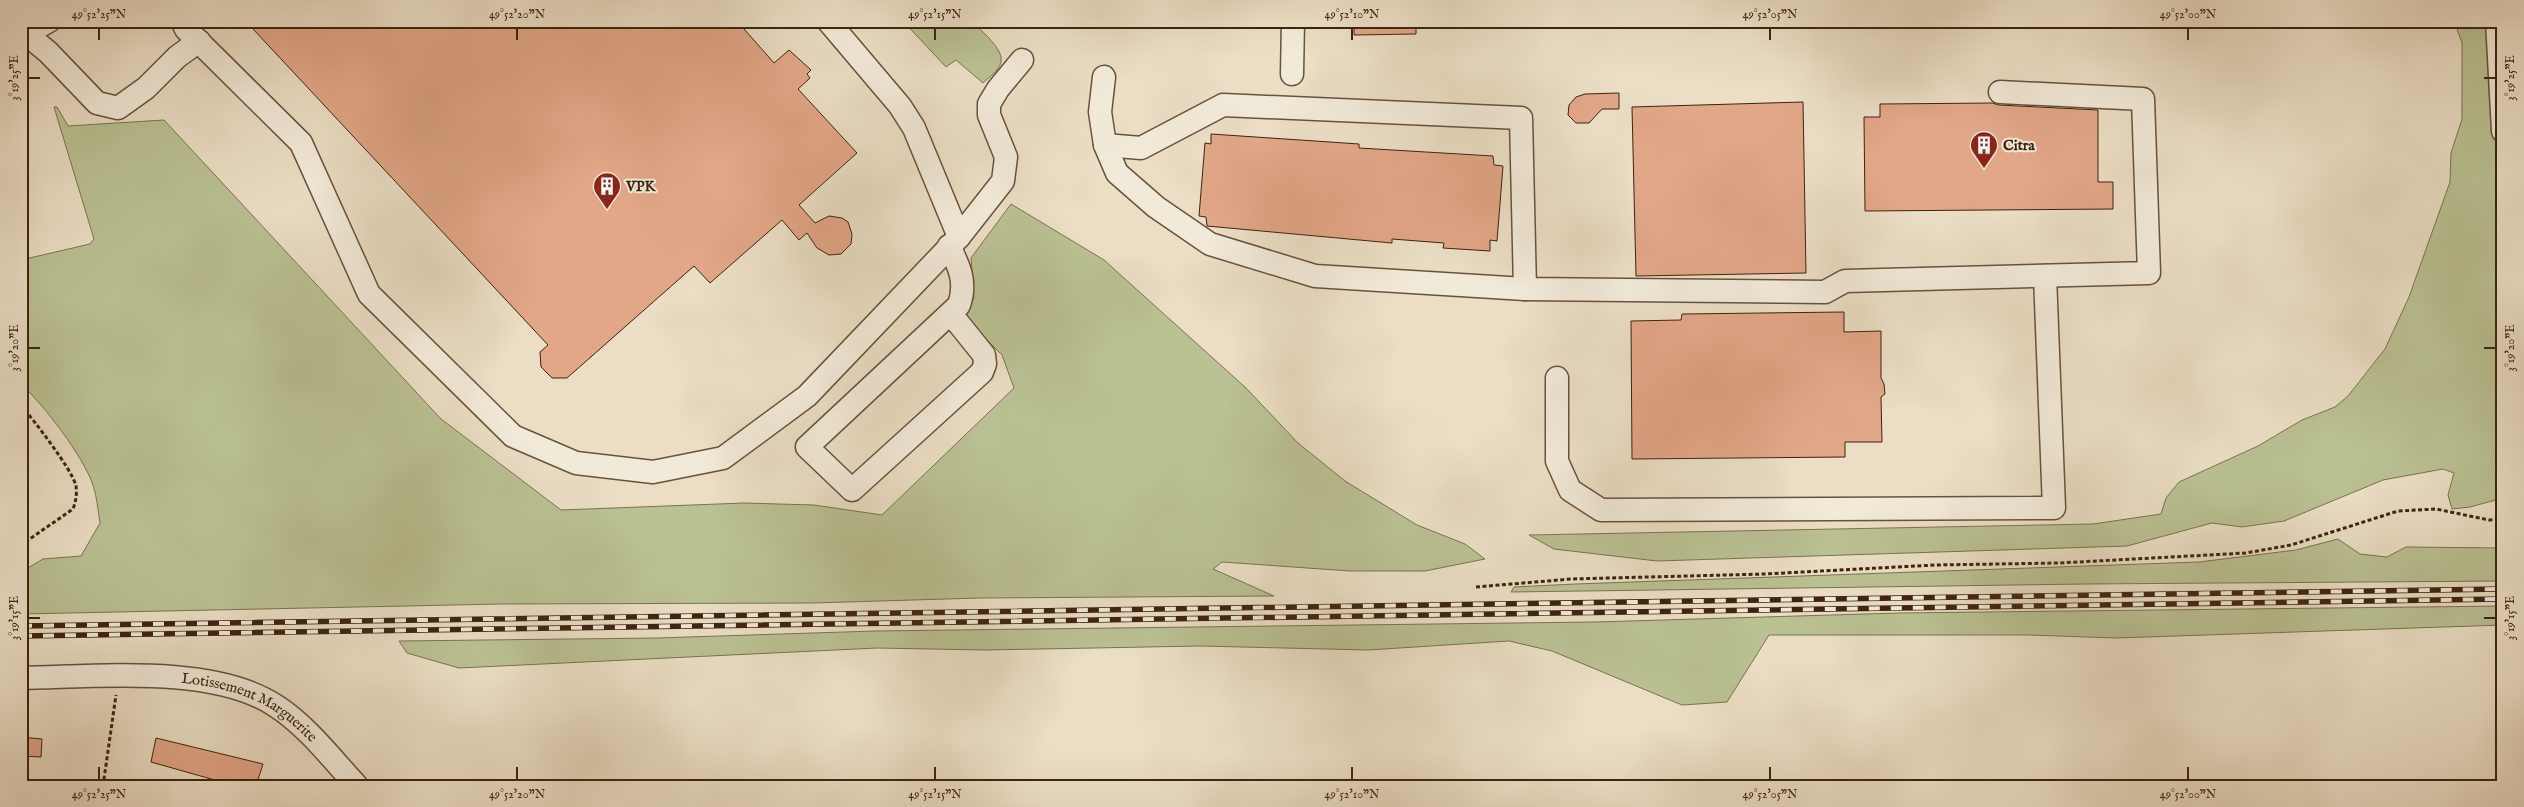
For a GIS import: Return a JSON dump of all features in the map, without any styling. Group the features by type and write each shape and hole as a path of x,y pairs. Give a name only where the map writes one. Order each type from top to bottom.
{"street":[{"path":"49,21 23,36 48,52 97,103 118,108 146,88 177,57 198,41"},
{"path":"182,21 186,29 301,142 369,294 513,436 576,463 653,472 723,458 807,396 954,242 1003,182 1006,157 989,115 990,104 998,90 1022,60"},
{"path":"828,21 900,106 914,128 954,242 963,280 961,298 951,314 807,447 852,490 982,372 985,364 984,355 951,314"},
{"path":"1292,74 1294,21"},
{"path":"2497,21 2503,131"},
{"path":"1104,78 1100,112 1105,144 1117,173 1156,207 1210,244 1316,276 1524,288 1825,292 1844,281 2150,273 2143,99 2000,92"},
{"path":"1105,144 1141,148 1223,105 1521,118 1524,288"},
{"path":"1557,378 1557,461 1570,490 1601,510 2054,508 2044,276"},
{"name":"Lotissement Marguerite","path":"21,678 118,677 201,680 224,683 260,696 292,718 358,786"}],"path":[{"path":"21,405 44,435 76,484 77,500 73,509 21,545"},
{"path":"1476,587 1571,579 1765,574 1935,565 2059,563 2246,553 2291,544 2398,510 2436,509 2489,520 2503,519"},
{"path":"103,786 118,677"}],"green space":[{"path":"903,21 972,21 996,46 1001,57 1000,65 983,83 956,60 946,67"},
{"path":"2454,21 2491,21 2496,109 2503,166 2503,498 2470,507 2452,509 2448,495 2454,473 2443,469 2383,480 2284,521 2242,527 2212,523 2127,546 1657,561 1554,549 1529,535 2093,524 2161,514 2166,498 2179,482 2258,446 2302,420 2335,407 2348,396 2385,349 2409,297 2450,182 2451,153 2462,119 2462,43"},
{"path":"54,107 57,107 68,126 164,120 441,419 561,510 744,503 814,505 882,515 1014,388 1002,355 963,316 974,298 971,258 1011,204 1104,260 1245,387 1298,443 1345,481 1417,525 1465,544 1485,559 1425,571 1350,571 1222,562 1213,569 1274,596 980,598 813,603 501,604 21,614 21,572 43,559 81,556 100,523 93,485 81,460 51,418 21,384 21,260 90,244 94,239"},
{"path":"2338,539 2360,554 2387,557 2406,547 2503,548 2503,581 2086,584 1511,592 1514,587 1575,584 2199,562 2296,550"},
{"path":"2503,606 2503,625 2116,638 2029,635 1769,635 1727,702 1682,705 1552,651 1509,641 1368,650 1200,646 986,650 877,648 459,668 407,653 399,641 657,638 875,631 1595,622 1899,613"}],"building":[{"name":"VPK","path":"261,21 737,21 774,63 789,50 811,70 807,74 810,78 798,89 857,153 799,205 815,223 829,216 842,218 848,222 852,234 851,244 841,254 829,255 817,248 807,233 799,240 782,220 710,283 694,266 567,378 552,378 541,367 540,352 548,345 253,29"},
{"path":"1354,21 1416,21 1416,34 1354,35"},
{"path":"1619,93 1619,109 1602,109 1589,123 1576,123 1568,115 1569,105 1576,97 1585,94"},
{"path":"1803,102 1806,273 1636,276 1632,107"},
{"name":"Citra","path":"1992,103 1999,105 2098,110 2098,182 2113,182 2113,209 1865,211 1864,117 1880,117 1880,104"},
{"path":"1211,134 1359,144 1359,148 1493,156 1494,165 1503,166 1497,241 1490,240 1490,251 1443,248 1444,243 1392,239 1392,243 1207,226 1206,217 1199,216 1205,143 1211,144"},
{"path":"1844,312 1844,332 1881,331 1881,378 1885,394 1881,397 1882,442 1845,442 1845,457 1632,459 1631,321 1681,320 1682,314"},
{"path":"21,737 42,739 41,757 21,756"},
{"path":"156,738 263,764 256,786 236,786 151,762"}],"railway":[{"path":"21,626 2503,589"},
{"path":"21,636 2503,599"}],"place":[{"name":"Citra","path":"1984,169"},
{"name":"VPK","path":"607,210"}]}
